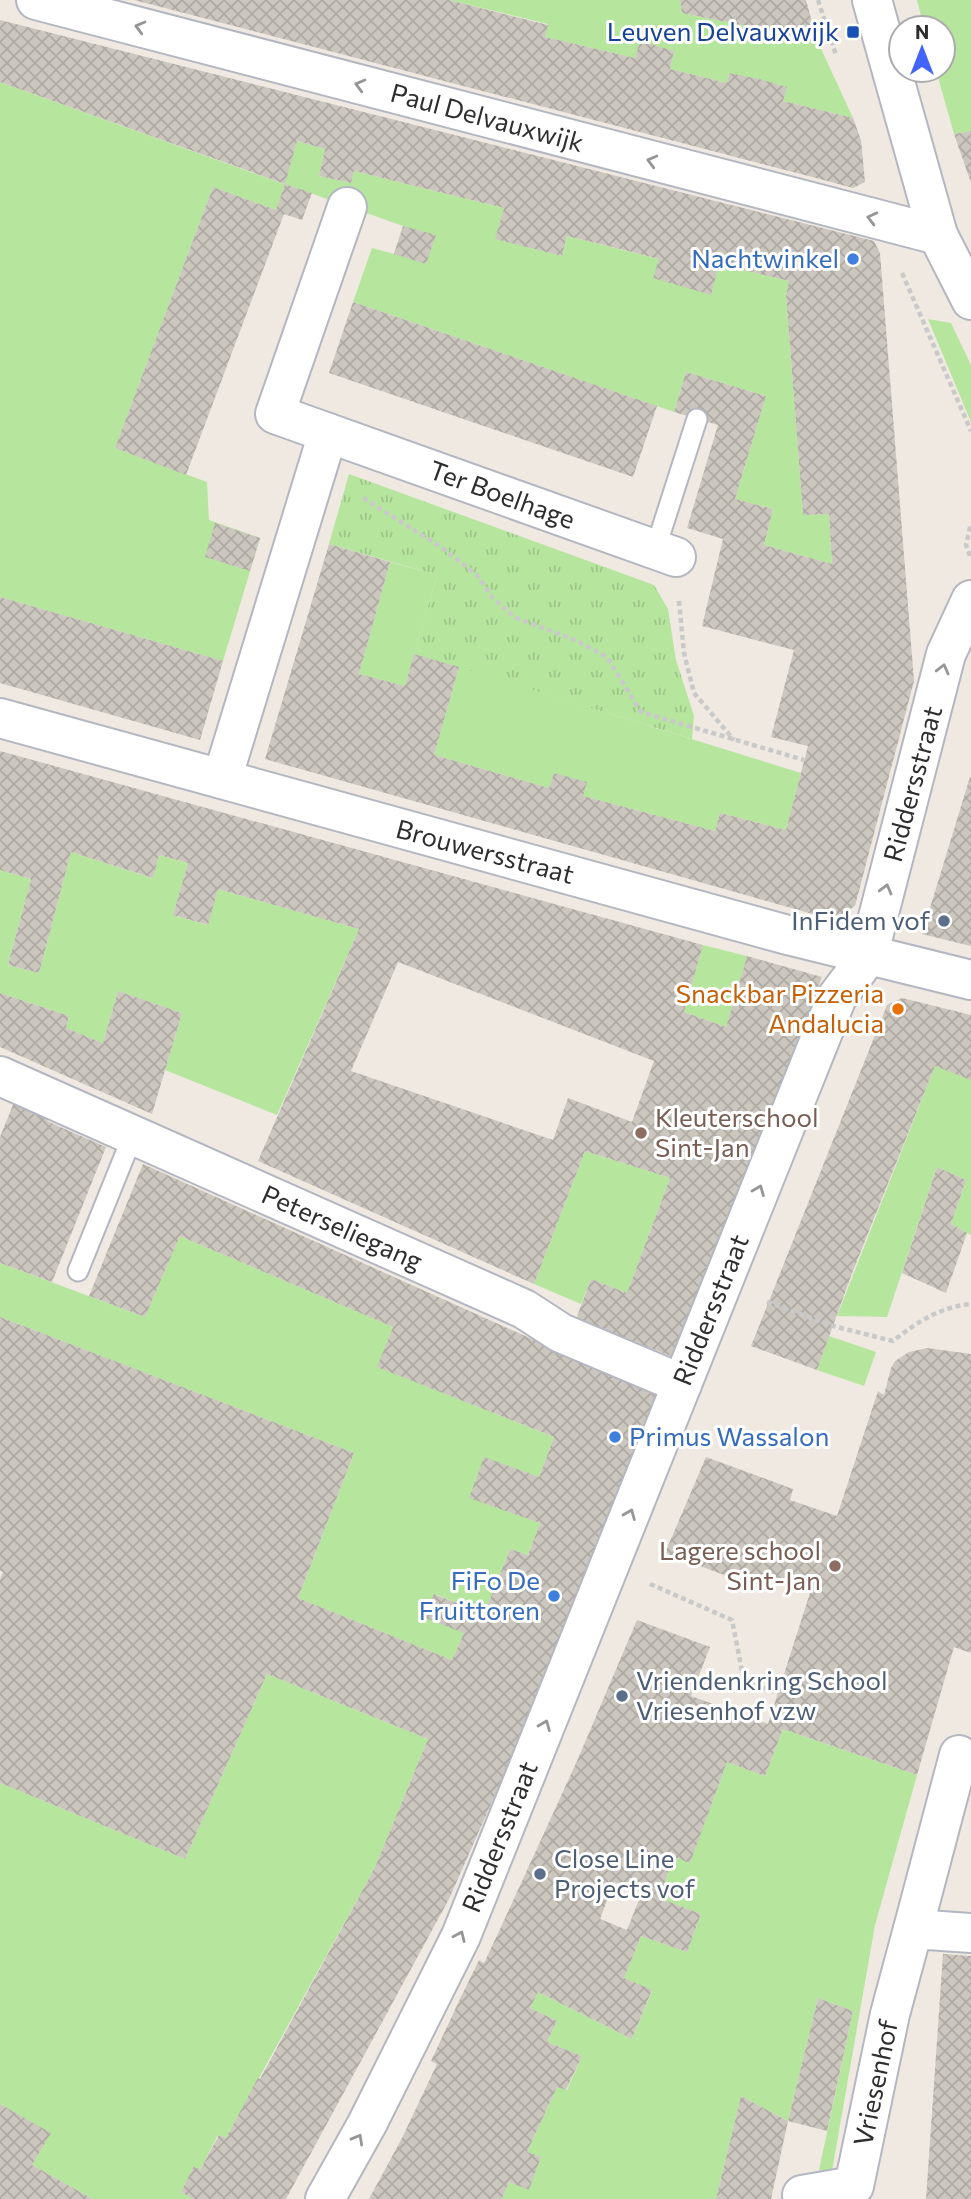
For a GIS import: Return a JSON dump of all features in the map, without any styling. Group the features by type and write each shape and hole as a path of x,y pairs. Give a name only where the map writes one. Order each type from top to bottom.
{"street":[{"name":"Paul Delvauxwijk","path":"36,0 938,235"},
{"path":"872,0 938,235 971,300"},
{"name":"Ter Boelhage","path":"347,207 275,414 665,553"},
{"path":"222,779 328,433"},
{"name":"Riddersstraat","path":"325,2199 367,2124 461,1936 837,997 869,956 946,654 971,600"},
{"name":"Brouwersstraat","path":"0,718 784,934 971,980"},
{"name":"Peterseliegang","path":"0,1076 524,1309 561,1333 682,1384"},
{"name":"Vriesenhof","path":"802,2195 854,2186 890,2014 959,1755"},
{"path":"913,1929 971,1933"}],"lane":[{"path":"665,553 697,419"},
{"path":"78,1271 133,1135"}],"path":[{"path":"900,269 971,431"},
{"path":"315,475 372,502 441,547 477,575 492,597 514,617 575,640 607,657 641,712 804,760"},
{"path":"971,523 966,545 971,558"},
{"path":"665,553 694,693 735,741"},
{"path":"767,1302 833,1326 893,1341 919,1321 943,1310 971,1304"},
{"path":"649,1584 732,1620 744,1681 778,1693"}],"green space":[{"path":"449,0 680,0 682,13 817,40 853,118 783,101 786,87 729,73 727,83 670,69 674,51 640,42 635,58 545,37 548,24"},
{"path":"917,0 971,0 971,131 954,134 940,84 957,84 957,14 920,14"},
{"path":"0,82 284,184 297,141 325,149 319,176 351,183 354,171 504,208 496,239 562,256 567,236 659,259 711,294 719,264 789,281 786,296 803,515 829,514 832,564 764,545 773,509 735,499 766,396 686,372 674,412 353,302 372,248 394,254 403,226 285,184 276,210 213,187 115,448 207,482 209,520 260,538 223,661 0,597"},
{"path":"928,319 951,323 971,365 971,422"},
{"path":"349,474 654,585 668,609 676,660 694,716 692,739 414,654 437,575 329,544"},
{"path":"390,562 437,575 405,686 359,674"},
{"path":"459,667 801,773 786,830 720,813 715,831 583,796 554,773 549,788 434,755"},
{"path":"71,852 152,878 159,855 188,863 173,915 207,925 218,889 359,929 277,1115 165,1070 182,1013 118,991 103,1043 66,1028 69,1016 0,993 0,870 31,879 8,965 39,973"},
{"path":"703,945 747,956 726,1027 684,1012"},
{"path":"935,1066 971,1079 971,1235 951,1224 966,1180 937,1167 887,1317 837,1316"},
{"path":"585,1151 670,1178 627,1293 591,1279 581,1304 534,1284"},
{"path":"180,1236 393,1327 378,1367 554,1437 539,1477 484,1458 470,1498 540,1523 528,1555 510,1549 484,1614 435,1594 464,1633 452,1660 298,1598 354,1453 0,1317 0,1263 145,1317"},
{"path":"829,1336 876,1352 864,1386 817,1370"},
{"path":"267,1674 428,1739 375,1867 226,2138 218,2135 200,2170 194,2167 181,2192 193,2199 93,2199 32,2165 50,2133 0,2104 0,1783 185,1859"},
{"path":"783,1729 917,1775 875,1925 832,2171 819,2170 853,2011 818,1998 788,2121 741,2096 716,2199 502,2199 509,2182 529,2189 541,2157 527,2152 557,2087 567,2090 582,2056 547,2042 557,2021 530,2008 538,1992 632,2039 652,1991 624,1978 641,1936 687,1952 701,1914 659,1898 674,1857 690,1862 727,1762 765,1776"}],"building":[{"path":"134,0 449,0 548,25 545,37 635,58 640,41 674,51 670,69 727,83 729,73 759,79 787,87 783,101 853,118 861,140 865,182 853,188"},
{"path":"680,0 806,0 817,40 682,13"},
{"path":"0,20 874,241 880,253 914,681 855,906 834,920 265,759 329,544 390,562 359,674 405,686 414,654 459,667 434,755 549,788 554,773 587,782 583,796 715,831 720,813 786,830 808,746 771,737 794,650 702,626 723,539 687,528 718,425 674,412 686,372 766,396 735,499 773,509 764,545 832,564 829,514 803,515 786,296 789,281 719,264 711,295 653,278 659,259 567,236 562,256 495,239 504,208 354,171 351,183 319,176 325,149 297,141 285,184 0,82"},
{"path":"971,131 971,183 954,134"},
{"path":"285,184 312,193 302,220 284,214 186,475 115,448 213,187 276,210"},
{"path":"403,226 436,235 426,264 394,254"},
{"path":"353,302 657,406 633,477 329,373"},
{"path":"215,523 260,538 250,571 205,557"},
{"path":"0,597 223,661 200,740 0,683"},
{"path":"0,751 703,945 684,1012 726,1027 747,956 822,977 676,1358 576,1319 591,1279 627,1293 670,1178 585,1151 534,1284 258,1161 359,929 218,889 208,925 173,915 188,863 159,855 153,878 71,852 39,973 8,965 31,879 0,870","holes":["398,962 654,1061 632,1122 568,1098 553,1140 351,1071"]},
{"path":"971,777 971,946 922,934"},
{"path":"118,991 182,1013 152,1114 0,1047 0,993 69,1016 66,1028 103,1043"},
{"path":"902,998 971,1015 971,1080 935,1066 851,1276 817,1370 751,1346 887,1005"},
{"path":"17,1095 49,1122 106,1147 52,1282 0,1263 0,1137"},
{"path":"143,1164 656,1395 614,1506 506,1770 449,1899 286,2199 193,2199 181,2192 194,2166 200,2170 219,2135 226,2138 258,2078 260,2079 375,1867 428,1739 267,1674 185,1859 0,1783 0,1579 3,1572 0,1571 0,1317 354,1453 298,1598 452,1660 464,1633 425,1618 434,1594 484,1614 510,1549 528,1555 540,1523 469,1498 484,1457 539,1477 554,1437 377,1367 393,1327 180,1236 145,1317 89,1296"},
{"path":"937,1167 966,1180 951,1224 967,1233 946,1293 902,1273"},
{"path":"927,1348 971,1354 971,1653 954,1647 917,1775 783,1729 765,1776 727,1762 690,1863 674,1857 659,1898 701,1914 687,1952 641,1936 624,1978 652,1990 632,2039 538,1992 530,2008 557,2021 547,2042 582,2056 566,2090 557,2087 527,2152 541,2157 529,2190 509,2182 502,2199 369,2199 437,2064 431,2061 460,1999 479,1960 484,1963 501,1927 577,1761 637,1620 710,1647 691,1696 768,1724 810,1593 766,1578 762,1589 665,1553 706,1457 793,1489 790,1500 837,1516 878,1391 884,1395 895,1361 909,1352","holes":["614,1882 642,1892 627,1930 600,1919"]},
{"path":"943,1954 971,1956 971,2199 926,2199"},
{"path":"818,1998 853,2011 827,2131 788,2121"},
{"path":"741,2096 788,2121 771,2199 716,2199"},
{"path":"0,2104 51,2133 32,2165 93,2199 0,2199"}],"place":[{"name":"Leuven Delvauxwijk","path":"853,32"},
{"name":"Nachtwinkel","path":"853,259"},
{"name":"InFidem vof","path":"944,921"},
{"name":"Snackbar Pizzeria Andalucia","path":"898,1009"},
{"name":"Kleuterschool Sint-Jan","path":"641,1133"},
{"name":"Primus Wassalon","path":"615,1437"},
{"name":"Lagere school Sint-Jan","path":"835,1566"},
{"name":"FiFo De Fruittoren","path":"554,1596"},
{"name":"Vriendenkring School Vriesenhof vzw","path":"622,1696"},
{"name":"Close Line Projects vof","path":"540,1874"}]}
